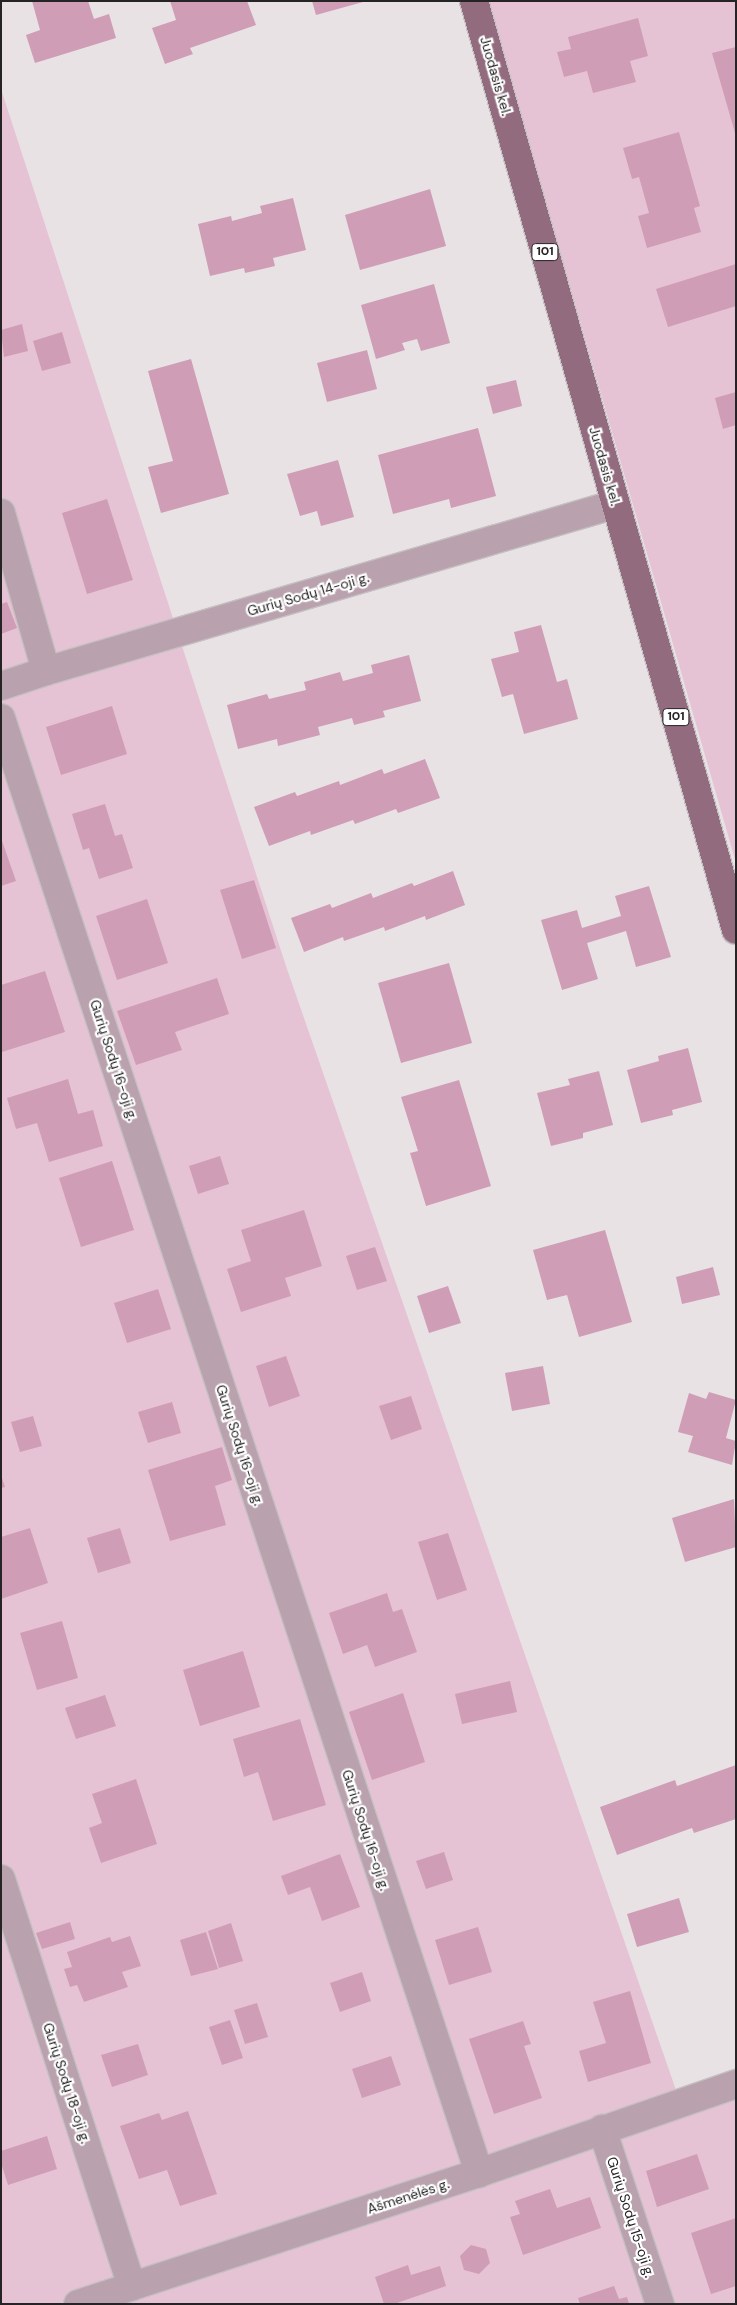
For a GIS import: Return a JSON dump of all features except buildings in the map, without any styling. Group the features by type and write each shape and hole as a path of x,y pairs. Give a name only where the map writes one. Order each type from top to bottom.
{"main road":[{"name":"Juodasis kel.","path":"474,1 736,930"}],"street":[{"name":"Gurių Sodų 14-oji g.","path":"1,686 46,671 616,504"},
{"path":"1,513 46,671"},
{"name":"Gurių Sodų 16-oji g.","path":"1,718 479,2172"},
{"name":"Gurių Sodų 18-oji g.","path":"1,1880 132,2286"},
{"name":"Ašmenėlės g.","path":"78,2304 479,2172 736,2084"},
{"name":"Gurių Sodų 15-oji g.","path":"602,2129 660,2304"}],"shaded area":[{"path":"488,1 736,1 736,863"},
{"path":"1,89 287,969 685,2116 736,2100 736,2304 1,2304"}]}
